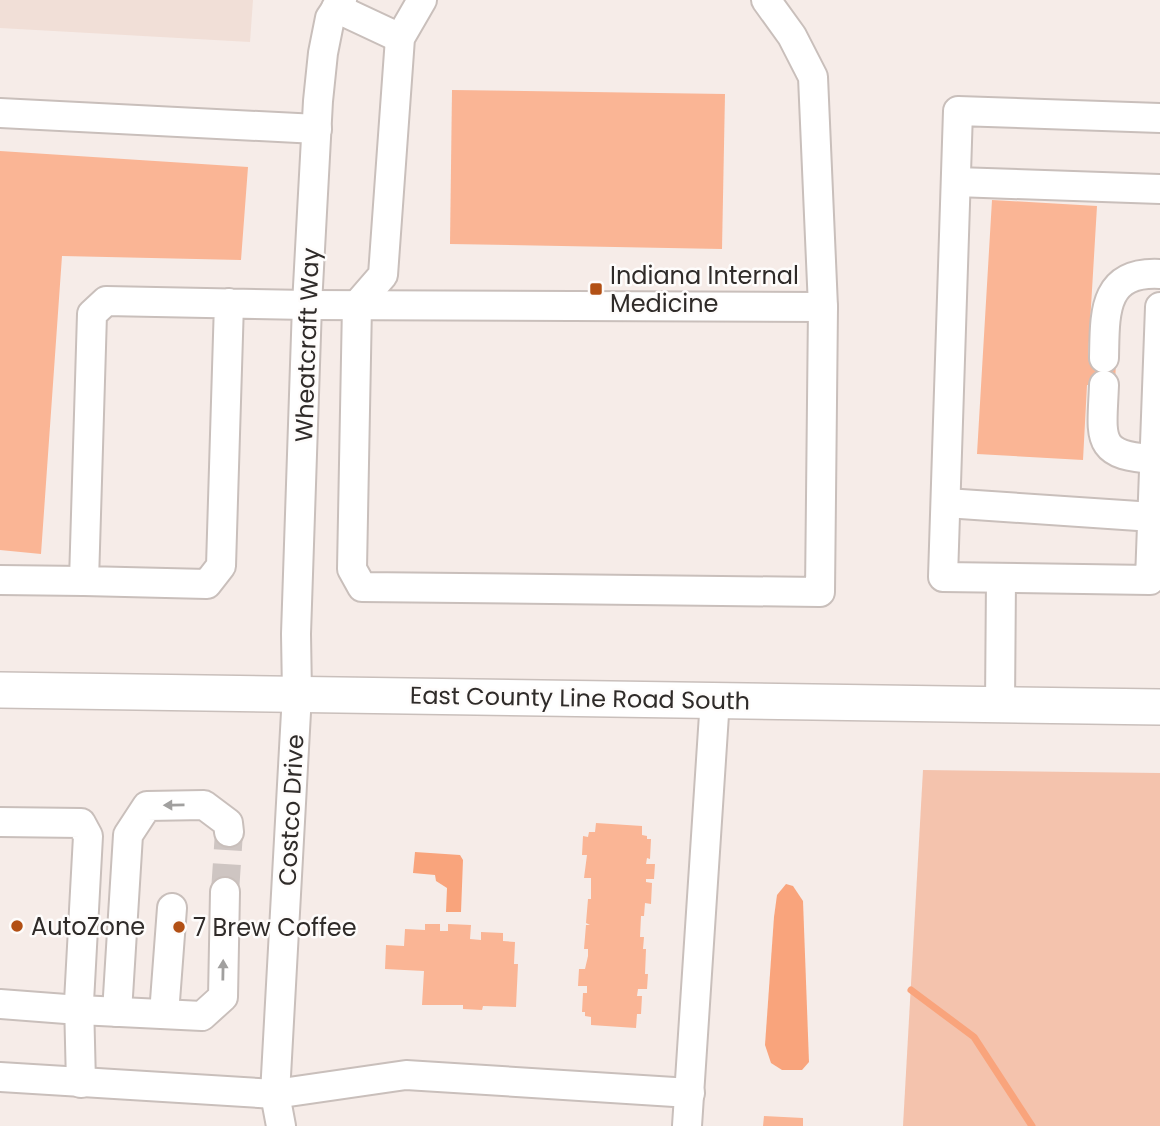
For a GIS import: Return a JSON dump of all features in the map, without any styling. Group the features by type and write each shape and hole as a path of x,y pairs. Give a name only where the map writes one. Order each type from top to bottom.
{"main road":[{"name":"East County Line Road South","path":"0,690 1160,707"}],"lane":[{"path":"422,0 400,38 383,275 357,305 352,569 362,587 820,592 823,307 813,77 792,36 766,0"},
{"path":"339,4 400,38"},
{"name":"Wheatcraft Way","path":"297,694 296,634 307,305 317,128 323,53 330,18 339,4"},
{"path":"1160,118 958,111 943,576 1150,580 1160,307"},
{"path":"0,113 317,128"},
{"path":"956,182 1160,189"},
{"path":"1155,459 1130,458 1114,453 1105,440 1102,418 1106,315 1112,295 1119,283 1130,276 1160,274"},
{"path":"84,581 92,314 106,301 307,305 823,307"},
{"path":"0,580 207,584 221,565 229,303"},
{"path":"946,503 1153,517"},
{"path":"999,704 1001,578"},
{"name":"Costco Drive","path":"281,1126 275,1094 297,694"},
{"path":"687,1126 715,699"},
{"path":"117,1012 128,835 147,806 204,805 228,823 229,832"},
{"path":"0,821 80,823 88,836 79,1010 81,1083"},
{"path":"0,1004 202,1016 223,997 225,892"},
{"path":"164,1014 172,908"},
{"path":"0,1077 275,1094 406,1075 690,1093"}],"shaded area":[{"path":"0,0 253,0 250,42 0,28"},
{"path":"923,770 1160,773 1160,1126 903,1126"},
{"path":"415,852 460,855 463,860 461,912 446,912 447,888 436,881 435,875 413,873"},
{"path":"786,884 793,886 803,901 809,1062 802,1070 782,1070 771,1063 765,1045 774,917 777,895"}],"building":[{"path":"452,90 725,94 722,249 450,244"},
{"path":"0,151 248,167 241,260 62,256 41,554 0,550"},
{"path":"992,200 1097,206 1088,357 1116,359 1115,387 1087,385 1083,460 977,454"},
{"path":"596,823 642,826 642,835 651,839 650,859 647,858 646,864 655,864 654,879 646,879 646,882 652,883 651,904 645,903 640,937 644,937 643,949 646,949 647,989 638,989 637,996 642,996 641,1014 637,1014 636,1028 591,1025 591,1017 582,1012 583,993 587,993 587,986 578,986 579,969 585,969 588,956 588,949 584,949 586,925 590,925 586,923 588,899 591,899 591,878 584,878 587,855 582,855 583,836 588,837 589,832 595,832"},
{"path":"425,924 440,924 440,931 448,931 448,924 471,925 470,939 481,940 481,932 503,933 503,941 515,942 514,964 518,964 516,1007 483,1006 482,1010 463,1009 463,1005 422,1005 424,971 385,969 386,945 404,946 405,929 425,930"},
{"path":"764,1116 803,1118 803,1126 763,1126"}],"waterway":[{"path":"911,990 974,1037 1032,1126"}],"tunnel":[{"path":"225,892 229,832"}],"place":[{"name":"Indiana Internal Medicine","path":"596,289"},
{"name":"AutoZone","path":"17,926"},
{"name":"7 Brew Coffee","path":"179,927"}]}
